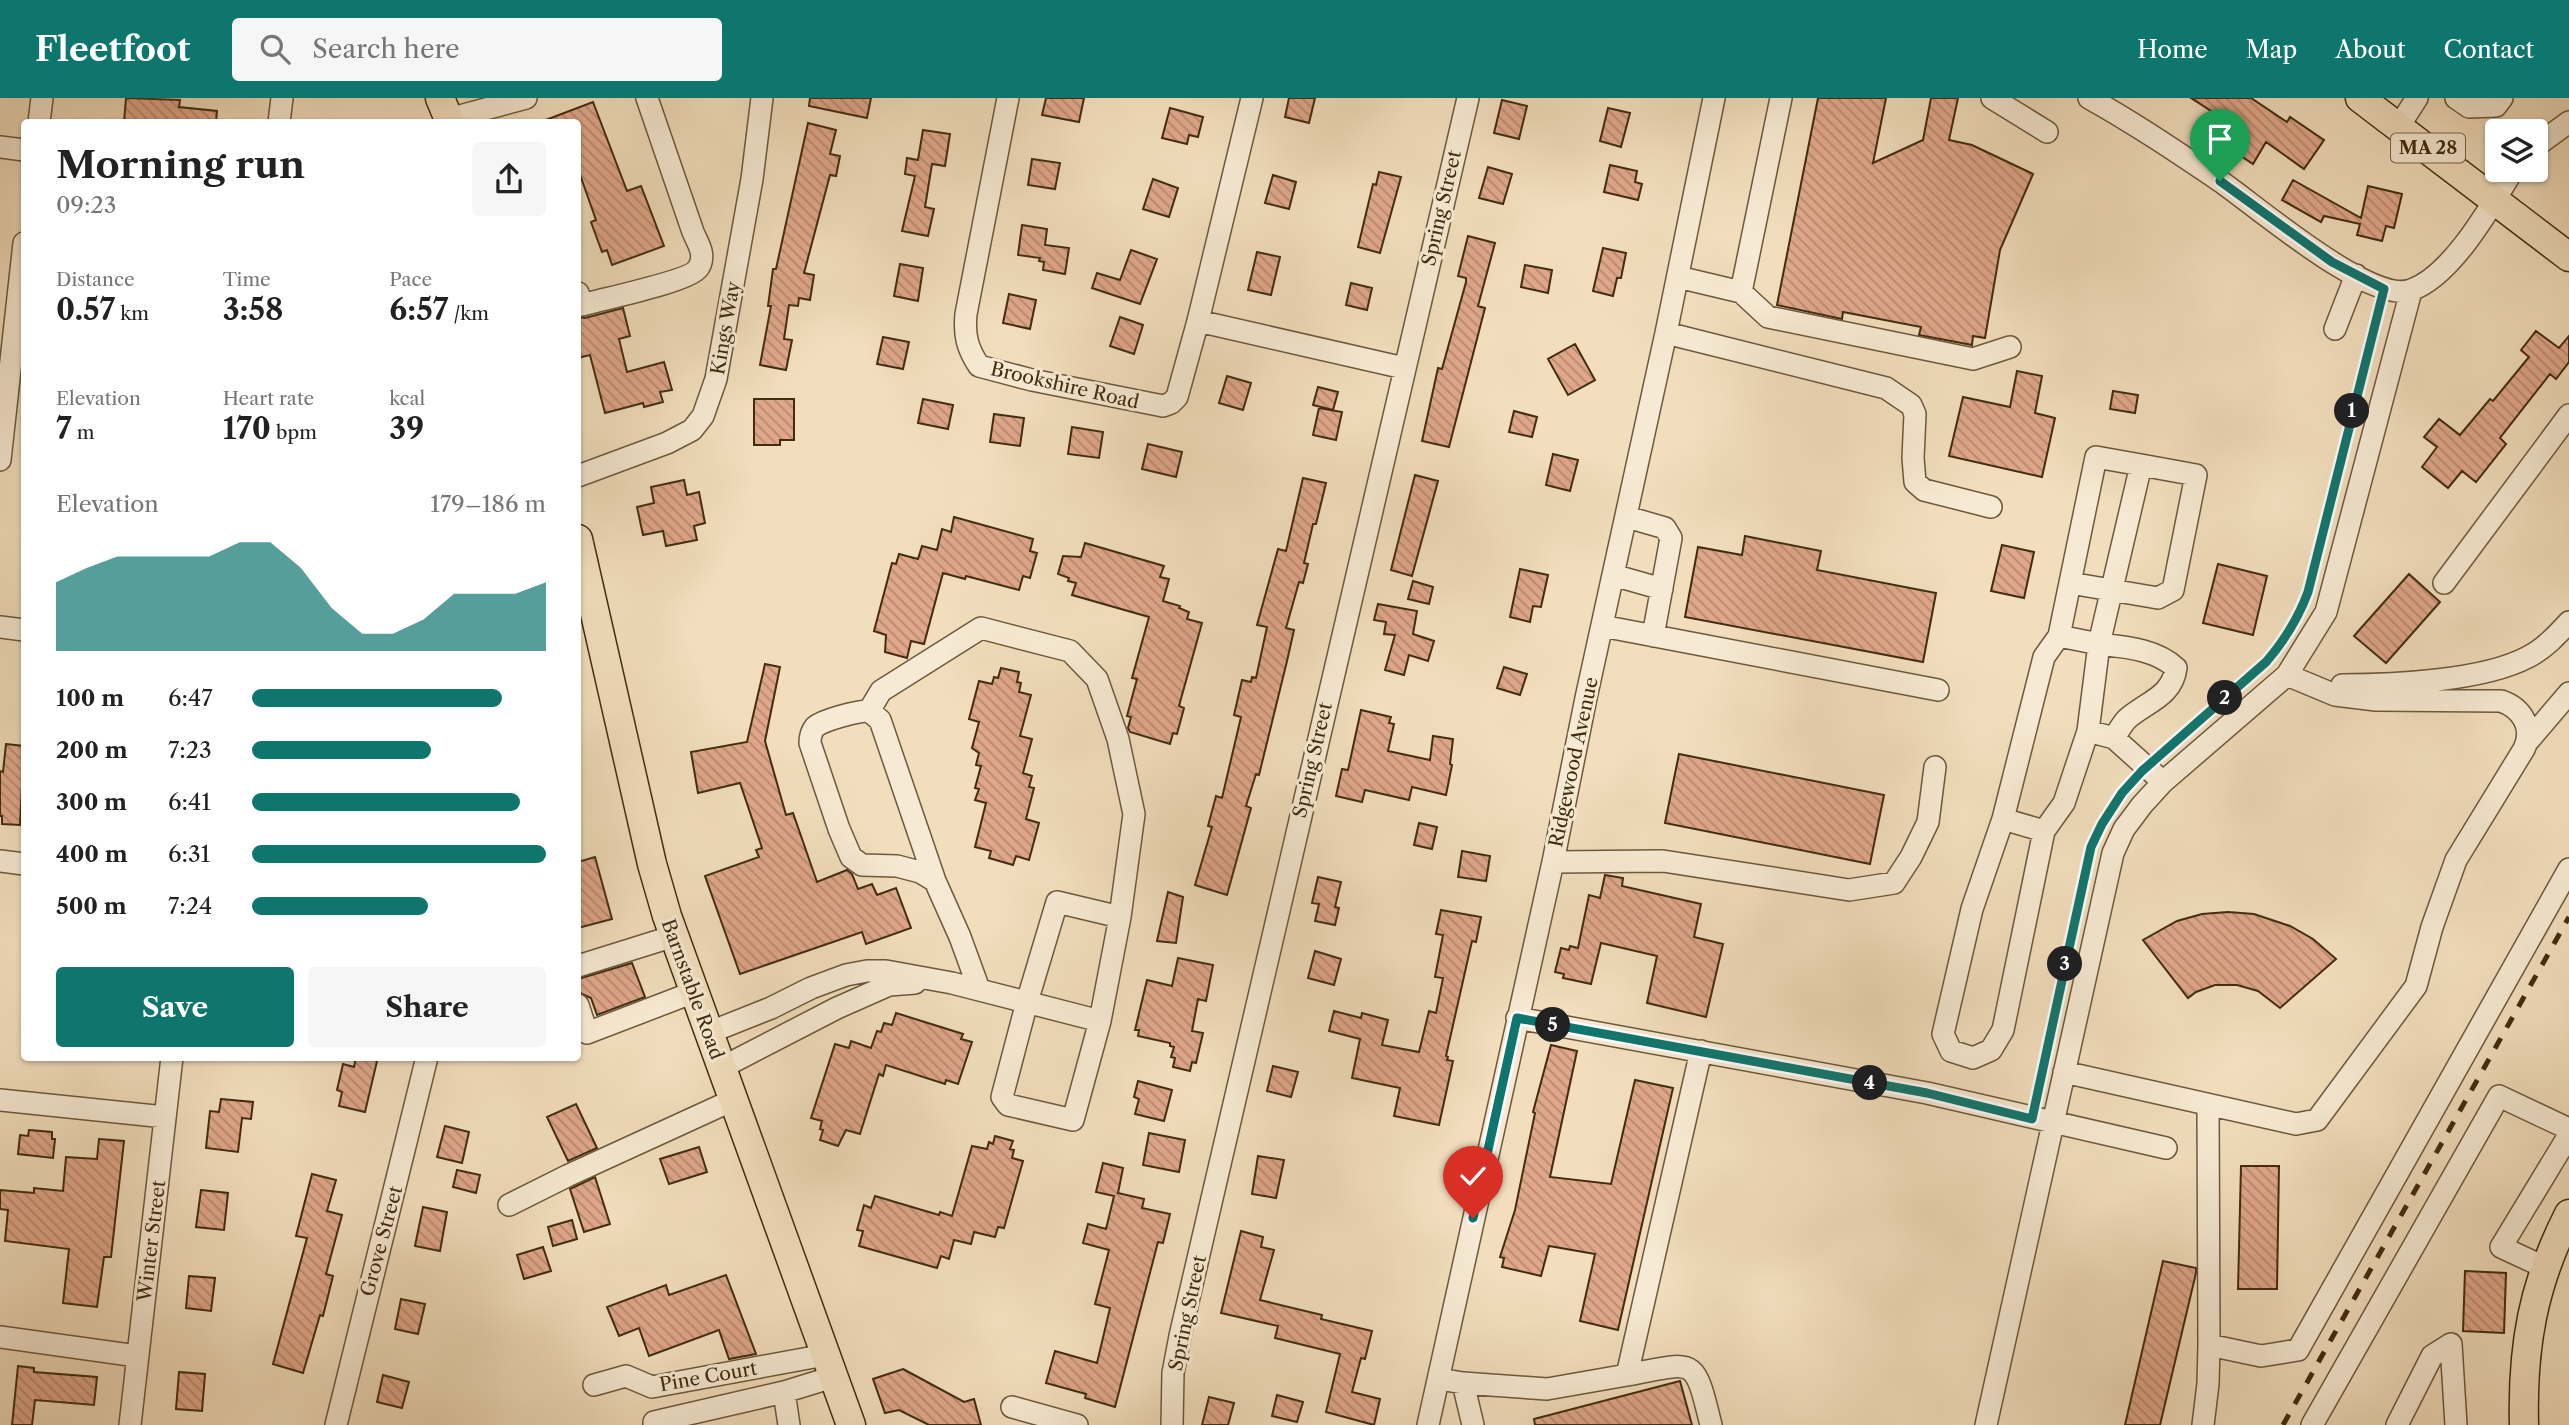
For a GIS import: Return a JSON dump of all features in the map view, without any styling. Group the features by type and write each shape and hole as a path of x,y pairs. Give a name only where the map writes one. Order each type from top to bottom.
{"main road":[{"name":"MA 28","path":"2367,100 2569,257"},
{"name":"Barnstable Road","path":"581,569 587,627 674,936 851,1425"},
{"path":"2524,1425 2529,1324 2544,1268 2569,1215"}],"street":[{"path":"39,119 42,98"},
{"path":"279,119 282,98"},
{"path":"446,113 526,98"},
{"path":"581,301 677,280 695,274 701,265 702,251 692,232 647,98"},
{"name":"Kings Way","path":"581,475 667,443 692,430 703,416 716,379 752,178 762,98"},
{"name":"Brookshire Road","path":"1008,98 966,314 964,335 970,352 979,366 1032,380 1163,406 1177,397 1252,98"},
{"name":"Spring Street","path":"1172,1425 1171,1394 1180,1336 1468,98"},
{"name":"Ridgewood Avenue","path":"1428,1425 1553,862 1714,98"},
{"path":"1741,292 1781,98"},
{"path":"2399,126 2417,98"},
{"path":"2455,98 2469,107 2496,106 2502,98"},
{"path":"1994,99 2047,132"},
{"path":"2101,101 2220,181 2332,262 2384,289 2401,292 2411,290 2432,278 2467,242 2505,182"},
{"path":"2548,137 2569,122"},
{"path":"0,148 21,150"},
{"path":"2335,329 2356,275"},
{"path":"0,460 11,386 21,276"},
{"path":"1678,276 1741,292 1768,317 1973,359 2010,347"},
{"path":"1986,1425 2113,853 2130,821 2163,782 2294,679 2326,612 2335,585 2411,290"},
{"path":"1198,321 1404,368"},
{"path":"1666,333 1885,388 1911,405 1915,414 1915,482 1924,490 1991,507"},
{"path":"2444,583 2569,415"},
{"path":"2070,583 2113,592 2158,598 2173,590 2196,475 2141,465 2096,457 2059,636 2044,657 2003,819 1972,909 1942,1034 1951,1051 1973,1058 1991,1050 2003,1030 2044,831 2064,803 2088,732 2099,644 2113,592 2141,465"},
{"path":"1627,517 1665,528 1669,532 1670,548 1653,636"},
{"path":"1614,575 1662,589"},
{"path":"2294,679 2369,685 2493,670 2528,657 2555,638 2569,622"},
{"path":"1602,626 1938,690"},
{"path":"0,627 21,630"},
{"path":"869,711 881,691 981,628 1070,651 1097,680 1118,739 1134,814 1120,917 1100,1021 1073,1120 1008,1105 1002,1097 1056,902 1120,917"},
{"path":"2059,636 2131,648 2165,658 2176,668 2174,681 2155,702 2127,720 2114,738"},
{"path":"2294,679 2335,695 2376,700 2501,701 2510,704 2525,720 2529,740"},
{"path":"2064,1072 2296,1124 2317,1120 2416,986 2432,927 2456,860 2529,740 2569,693"},
{"path":"936,881 920,872 897,866 862,864 851,857 839,830 810,743 810,735 816,726 859,711 869,711 880,720 936,881 979,989"},
{"path":"2088,732 2114,738 2163,782"},
{"path":"1553,862 1663,861 1849,890 1894,883 1928,821 1935,767"},
{"path":"2003,819 2044,831"},
{"path":"0,861 21,864"},
{"path":"2209,1345 2261,1356 2298,1350 2569,869"},
{"path":"581,965 674,936"},
{"path":"708,1033 771,1009 811,988 846,975 867,971 886,971 952,983 1100,1021"},
{"path":"721,1068 837,1008 889,985 952,983"},
{"path":"581,1014 587,1033 694,992"},
{"path":"1517,1018 1927,1093 2166,1148"},
{"path":"1628,1375 1701,1051"},
{"name":"Winter Street","path":"131,1425 172,1061"},
{"name":"Grove Street","path":"336,1425 427,1061"},
{"path":"2312,1425 2499,1096 2569,1129"},
{"path":"0,1100 165,1117"},
{"path":"509,1205 733,1100"},
{"path":"2203,1425 2209,1345 2208,1105"},
{"path":"2544,1268 2501,1247 2569,1135"},
{"path":"0,1337 137,1356"},
{"path":"2397,1425 2432,1356 2451,1344 2456,1425"},
{"path":"654,1425 784,1392 829,1366"},
{"name":"Pine Court","path":"594,1385 626,1376 652,1387 829,1366"},
{"path":"1438,1378 1463,1383 1547,1389 1674,1366 1688,1367 1695,1371 1700,1381 1711,1425"},
{"path":"1463,1383 1473,1425"},
{"path":"784,1392 789,1425"},
{"path":"1012,1407 1077,1425"}],"path":[{"path":"2314,567 2384,289"}],"building":[{"path":"126,98 180,100 179,107 217,111 216,119 124,119"},
{"path":"810,98 871,98 867,118 809,106"},
{"path":"1046,98 1084,98 1079,122 1042,115"},
{"path":"1289,98 1315,98 1309,123 1285,117"},
{"path":"1818,98 1886,98 1873,163 1923,140 1931,98 1958,98 1949,140 1972,145 2033,174 2000,250 1985,338 1973,336 1972,345 1919,335 1921,327 1843,312 1842,319 1777,305"},
{"path":"2191,98 2251,98 2287,122 2290,117 2324,140 2304,169 2266,142 2253,164 2217,140 2228,122"},
{"path":"1502,100 1527,106 1519,139 1494,133"},
{"path":"593,102 627,191 641,186 664,246 612,265 607,250 602,252 591,222 596,220 581,178 581,119 548,119"},
{"path":"1170,108 1203,117 1198,137 1189,135 1187,144 1162,138"},
{"path":"1608,108 1630,113 1621,147 1600,141"},
{"path":"808,123 836,130 830,154 840,156 836,176 830,175 804,273 814,275 810,300 799,298 798,306 789,305 784,339 792,340 786,370 760,365 771,306 768,306 773,269 776,269"},
{"path":"923,130 950,134 945,166 932,164 925,207 934,209 928,236 902,231 915,176 905,174 907,158 918,160"},
{"path":"1032,159 1060,163 1055,189 1028,185"},
{"path":"1610,165 1637,171 1635,182 1642,184 1638,200 1604,192"},
{"path":"1488,167 1512,174 1503,204 1479,198"},
{"path":"1379,172 1401,177 1380,253 1358,247 1373,184 1376,185"},
{"path":"1273,175 1296,182 1289,209 1265,203"},
{"path":"1153,179 1178,188 1169,217 1143,209"},
{"path":"2293,180 2361,218 2368,186 2402,194 2394,228 2386,226 2382,241 2357,235 2360,224 2324,216 2321,222 2282,200"},
{"path":"1022,225 1047,229 1045,245 1069,248 1065,274 1043,270 1044,262 1039,261 1040,258 1018,255"},
{"path":"1468,236 1495,243 1478,306 1485,308 1449,447 1422,441 1438,368 1442,369 1466,282 1466,278 1458,276"},
{"path":"1603,248 1626,253 1621,278 1617,278 1613,296 1593,291"},
{"path":"1131,250 1157,259 1140,304 1092,288 1097,273 1120,280"},
{"path":"1257,252 1280,257 1271,295 1248,290"},
{"path":"900,264 923,268 918,301 894,296"},
{"path":"1525,265 1552,270 1548,293 1521,287"},
{"path":"1351,283 1372,288 1367,310 1346,305"},
{"path":"1009,294 1036,300 1030,329 1003,323"},
{"path":"623,308 630,336 619,339 627,372 664,362 672,390 660,392 663,402 644,407 643,403 605,413 590,355 581,357 581,317"},
{"path":"1120,317 1143,325 1134,354 1110,346"},
{"path":"2536,331 2559,348 2569,336 2569,362 2556,379 2550,374 2500,438 2506,444 2476,482 2462,471 2448,488 2422,467 2437,447 2424,437 2439,419 2460,435 2490,399 2493,401 2529,357 2521,350"},
{"path":"883,337 909,342 903,369 877,364"},
{"path":"1575,344 1595,380 1568,395 1548,359"},
{"path":"2017,371 2042,376 2035,413 2055,418 2042,477 1949,456 1963,397 2010,407"},
{"path":"1227,376 1251,383 1243,410 1219,403"},
{"path":"1318,387 1338,392 1333,410 1313,405"},
{"path":"2113,391 2138,395 2135,413 2110,409"},
{"path":"754,399 794,399 794,440 780,440 780,445 754,445"},
{"path":"923,399 953,405 948,429 918,423"},
{"path":"1319,408 1342,412 1336,440 1313,435"},
{"path":"1514,411 1537,417 1532,437 1509,432"},
{"path":"994,414 1024,418 1020,446 990,442"},
{"path":"1072,427 1103,432 1099,458 1068,454"},
{"path":"1148,444 1182,452 1176,477 1142,469"},
{"path":"1553,454 1578,460 1570,491 1546,485"},
{"path":"1415,475 1438,481 1412,576 1391,570"},
{"path":"1303,478 1326,483 1304,563 1308,564 1303,583 1299,582 1286,628 1294,630 1259,775 1256,774 1246,806 1251,808 1227,895 1195,885 1212,827 1208,826 1216,796 1222,798 1241,717 1234,715 1242,680 1251,682 1252,677 1256,678 1267,627 1257,625 1278,549 1286,551"},
{"path":"684,480 687,495 699,492 705,523 694,526 697,540 666,546 663,531 643,535 637,507 654,503 651,487"},
{"path":"954,517 1033,539 1030,551 1037,553 1030,578 1023,576 1019,590 943,573 924,644 911,641 907,658 885,652 886,635 874,631 892,563 896,564 899,554 918,559 922,546 937,550 942,529 951,532"},
{"path":"1745,536 1821,551 1817,570 1936,593 1923,662 1685,617 1698,547 1742,555"},
{"path":"1085,543 1164,566 1160,577 1169,579 1163,601 1180,606 1179,608 1189,612 1187,619 1202,623 1179,706 1184,708 1177,734 1173,733 1170,744 1130,732 1128,728 1131,717 1127,716 1137,679 1132,678 1149,617 1072,595 1076,583 1058,574 1063,556 1081,557"},
{"path":"2002,545 2034,552 2024,598 1991,591"},
{"path":"2218,564 2267,576 2253,635 2203,623"},
{"path":"1520,569 1548,575 1541,607 1533,606 1530,622 1510,617"},
{"path":"2409,574 2440,602 2386,663 2354,636"},
{"path":"1413,581 1433,587 1429,604 1408,599"},
{"path":"1378,604 1417,611 1413,634 1434,641 1428,661 1409,655 1404,675 1385,670 1395,635 1384,634 1386,622 1374,620"},
{"path":"765,664 780,667 765,741 786,815 793,813 817,882 847,870 852,874 858,889 872,884 877,895 896,888 911,928 866,944 862,932 740,974 705,876 759,857 756,850 762,848 740,783 698,793 691,752 747,742"},
{"path":"1504,667 1527,674 1520,695 1497,688"},
{"path":"1001,668 1019,672 1019,692 1031,695 1020,736 1032,739 1023,773 1032,776 1029,787 1034,788 1026,819 1039,823 1029,860 1016,856 1013,865 989,858 991,851 975,847 986,803 975,800 981,766 976,765 979,753 972,748 979,722 969,719 979,681 992,684 994,677 998,678"},
{"path":"1361,710 1391,717 1389,723 1394,724 1388,751 1430,760 1433,736 1453,739 1452,765 1446,795 1412,787 1409,800 1365,790 1362,802 1336,796 1342,769 1348,770"},
{"path":"6,744 21,746 20,825 2,824 0,771 3,772"},
{"path":"1679,754 1884,795 1870,864 1665,823"},
{"path":"1419,823 1437,827 1432,849 1414,845"},
{"path":"1462,851 1490,856 1486,881 1458,877"},
{"path":"595,857 612,919 581,927 581,861"},
{"path":"1605,875 1623,878 1622,886 1701,904 1694,937 1723,944 1706,1017 1647,1003 1657,956 1601,943 1591,984 1563,978 1564,974 1555,972 1561,948 1578,948 1589,895 1600,898"},
{"path":"1318,877 1341,882 1335,907 1339,908 1335,925 1315,921 1319,904 1312,903"},
{"path":"1168,892 1183,897 1176,943 1157,941"},
{"path":"1441,910 1481,917 1476,942 1472,941 1446,1056 1447,1060 1453,1061 1439,1125 1394,1116 1400,1088 1352,1078 1360,1039 1329,1031 1334,1011 1361,1018 1362,1013 1388,1020 1382,1045 1419,1052 1429,1011 1436,1013 1443,978 1435,977 1443,935 1436,934"},
{"path":"2202,914 2254,914 2290,926 2313,939 2336,959 2280,1008 2258,991 2237,985 2215,985 2188,998 2143,940 2177,921"},
{"path":"1315,951 1341,959 1334,985 1308,978"},
{"path":"1178,958 1213,965 1206,1001 1198,999 1192,1031 1203,1033 1196,1063 1192,1062 1190,1071 1173,1067 1175,1058 1171,1057 1174,1047 1170,1046 1170,1043 1138,1036 1139,1030 1135,1030 1147,980 1172,986"},
{"path":"632,963 645,997 597,1015 591,998 581,993 581,978"},
{"path":"896,1013 963,1034 961,1039 972,1042 958,1084 946,1080 945,1084 886,1065 883,1076 879,1074 860,1134 846,1130 838,1146 820,1140 822,1121 811,1118 835,1044 849,1048 851,1041 871,1048 877,1031 881,1032 884,1023 892,1025"},
{"path":"1551,1045 1577,1051 1550,1177 1611,1184 1635,1080 1673,1088 1618,1330 1580,1321 1595,1254 1549,1246 1541,1276 1502,1267 1504,1258 1500,1257 1515,1210 1535,1113 1533,1112"},
{"path":"355,1061 377,1061 365,1112 339,1106 342,1092 337,1090 343,1064 354,1067"},
{"path":"1273,1066 1298,1072 1291,1097 1267,1091"},
{"path":"1138,1081 1172,1090 1164,1121 1135,1114 1139,1099 1134,1097"},
{"path":"221,1099 253,1102 251,1119 242,1118 238,1152 206,1148 210,1111 219,1112"},
{"path":"576,1104 597,1148 568,1161 547,1117"},
{"path":"445,1126 469,1132 462,1163 437,1157"},
{"path":"29,1130 52,1132 52,1139 55,1139 53,1158 18,1154 20,1135 28,1136"},
{"path":"1149,1133 1185,1140 1179,1172 1143,1165"},
{"path":"995,1136 1013,1141 1010,1149 1014,1150 1012,1158 1023,1161 1004,1228 998,1227 995,1237 974,1232 971,1244 954,1240 949,1259 941,1256 937,1268 859,1246 863,1231 857,1230 864,1205 871,1208 875,1196 939,1215 940,1212 952,1216 972,1146 987,1149 989,1142 993,1144"},
{"path":"99,1139 124,1141 111,1257 104,1257 97,1307 63,1303 69,1249 5,1241 8,1210 0,1209 0,1190 34,1193 34,1188 63,1191 66,1157 97,1159"},
{"path":"699,1147 707,1172 669,1184 660,1159"},
{"path":"1258,1156 1284,1160 1276,1198 1252,1194"},
{"path":"1103,1163 1123,1168 1118,1193 1144,1199 1142,1208 1170,1214 1163,1243 1158,1242 1115,1407 1085,1398 1086,1394 1046,1383 1055,1351 1097,1363 1110,1308 1095,1304 1109,1250 1083,1243 1088,1224 1106,1229 1114,1196 1096,1192"},
{"path":"2241,1166 2279,1166 2277,1289 2238,1289"},
{"path":"457,1170 480,1175 476,1193 453,1187"},
{"path":"312,1174 336,1180 327,1211 342,1215 326,1274 333,1276 323,1316 320,1315 303,1373 273,1364 307,1238 296,1236"},
{"path":"595,1177 610,1224 584,1232 570,1189"},
{"path":"201,1190 228,1193 224,1230 196,1227"},
{"path":"423,1207 447,1212 440,1251 415,1246"},
{"path":"572,1220 577,1239 553,1246 548,1227"},
{"path":"1241,1231 1263,1237 1261,1247 1274,1250 1260,1300 1372,1331 1352,1392 1380,1399 1374,1425 1326,1412 1340,1354 1275,1338 1278,1326 1221,1313"},
{"path":"543,1247 551,1271 524,1279 517,1255"},
{"path":"2163,1261 2196,1268 2196,1273 2160,1425 2125,1425"},
{"path":"2465,1271 2506,1273 2504,1333 2463,1331"},
{"path":"726,1275 756,1354 729,1359 719,1330 649,1356 639,1328 619,1336 607,1307 666,1285 669,1295"},
{"path":"189,1276 215,1278 211,1311 186,1308"},
{"path":"401,1299 425,1304 418,1334 395,1329"},
{"path":"18,1366 34,1368 34,1372 97,1377 94,1405 35,1400 32,1425 12,1425"},
{"path":"903,1369 964,1402 974,1399 981,1425 929,1425 899,1410 885,1413 873,1379"},
{"path":"179,1372 205,1374 202,1411 176,1409"},
{"path":"383,1375 409,1382 402,1408 377,1402"},
{"path":"1680,1381 1692,1425 1535,1425 1534,1419"},
{"path":"1277,1395 1303,1402 1297,1422 1272,1416"},
{"path":"1209,1397 1234,1403 1228,1425 1202,1425"}],"railway":[{"path":"2283,1425 2569,917"}],"route":[{"path":"1473,1218 1517,1018 1927,1093 2032,1119 2091,847 2122,793 2142,771 2266,662 2298,617 2308,592 2384,289 2332,262 2220,181"}]}
